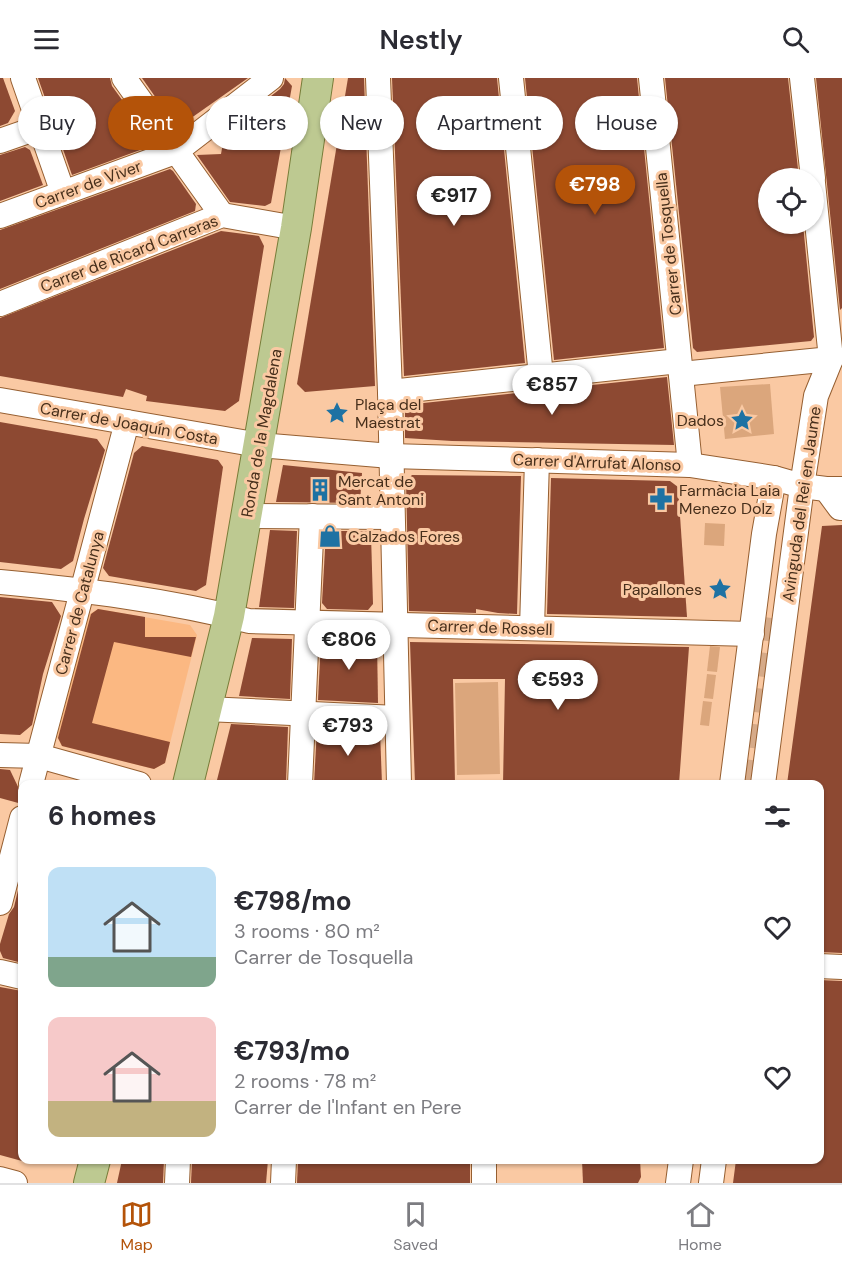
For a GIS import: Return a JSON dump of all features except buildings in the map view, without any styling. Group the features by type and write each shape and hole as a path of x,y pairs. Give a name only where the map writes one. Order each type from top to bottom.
{"main road":[{"name":"Ronda de la Magdalena","path":"189,780 229,616 296,228 318,78"}],"street":[{"path":"22,78 29,96"},
{"path":"124,78 222,215"},
{"name":"Carrer de Viver","path":"0,216 175,152 271,78"},
{"path":"378,78 390,392 399,780"},
{"path":"511,78 541,376"},
{"name":"Carrer de Tosquella","path":"651,78 680,367"},
{"path":"802,78 812,168"},
{"path":"0,141 18,135"},
{"path":"48,150 63,193"},
{"name":"Carrer de Ricard Carreras","path":"0,304 222,215 296,228"},
{"path":"390,392 541,376 680,367 837,370 820,234"},
{"path":"680,367 690,465"},
{"name":"Avinguda del Rei en Jaume","path":"764,780 816,396 837,370"},
{"name":"Carrer de Joaquín Costa","path":"0,400 259,445"},
{"name":"Carrer de Catalunya","path":"32,780 128,422"},
{"path":"259,445 391,456"},
{"name":"Carrer d'Arrufat Alonso","path":"391,456 690,465 774,478 802,486 834,489"},
{"path":"532,628 537,460"},
{"name":"Avinguda del Rei en Jaume","path":"733,780 762,623 764,534 774,478"},
{"path":"834,489 840,508 842,508"},
{"path":"246,516 392,517"},
{"path":"300,780 312,516"},
{"path":"762,623 778,563 795,540"},
{"name":"Carrer de Rossell","path":"0,582 83,590 249,621 687,632 762,623"},
{"path":"206,709 397,718"},
{"path":"0,755 39,756 125,780"},
{"path":"0,903 18,833"},
{"path":"824,966 842,966"},
{"path":"0,972 18,976"},
{"path":"177,1183 178,1164"},
{"path":"283,1183 284,1164"},
{"path":"484,1164 484,1183"},
{"path":"678,1183 680,1164"},
{"path":"711,1183 713,1164"},
{"path":"0,1179 15,1183"}],"shaded area":[{"path":"770,384 774,434 725,439 720,387"},
{"path":"705,523 725,524 724,546 704,545"},
{"path":"98,609 190,625 197,635 165,763 154,769 62,746 57,737 88,615"},
{"path":"710,646 720,647 717,672 707,671"},
{"path":"707,674 716,675 713,699 704,698"},
{"path":"498,682 500,774 457,775 455,683"},
{"path":"703,701 712,702 709,726 700,725"}],"tunnel":[{"path":"751,780 771,618"}],"place":[{"name":"Plaça del Maestrat","path":"337,413"},
{"name":"Dados","path":"742,420"},
{"name":"Mercat de Sant Antoni","path":"320,490"},
{"name":"Farmàcia Laia Menezo Dolz","path":"661,499"},
{"name":"Calzados Fores","path":"330,536"},
{"name":"Papallones","path":"720,589"}]}
